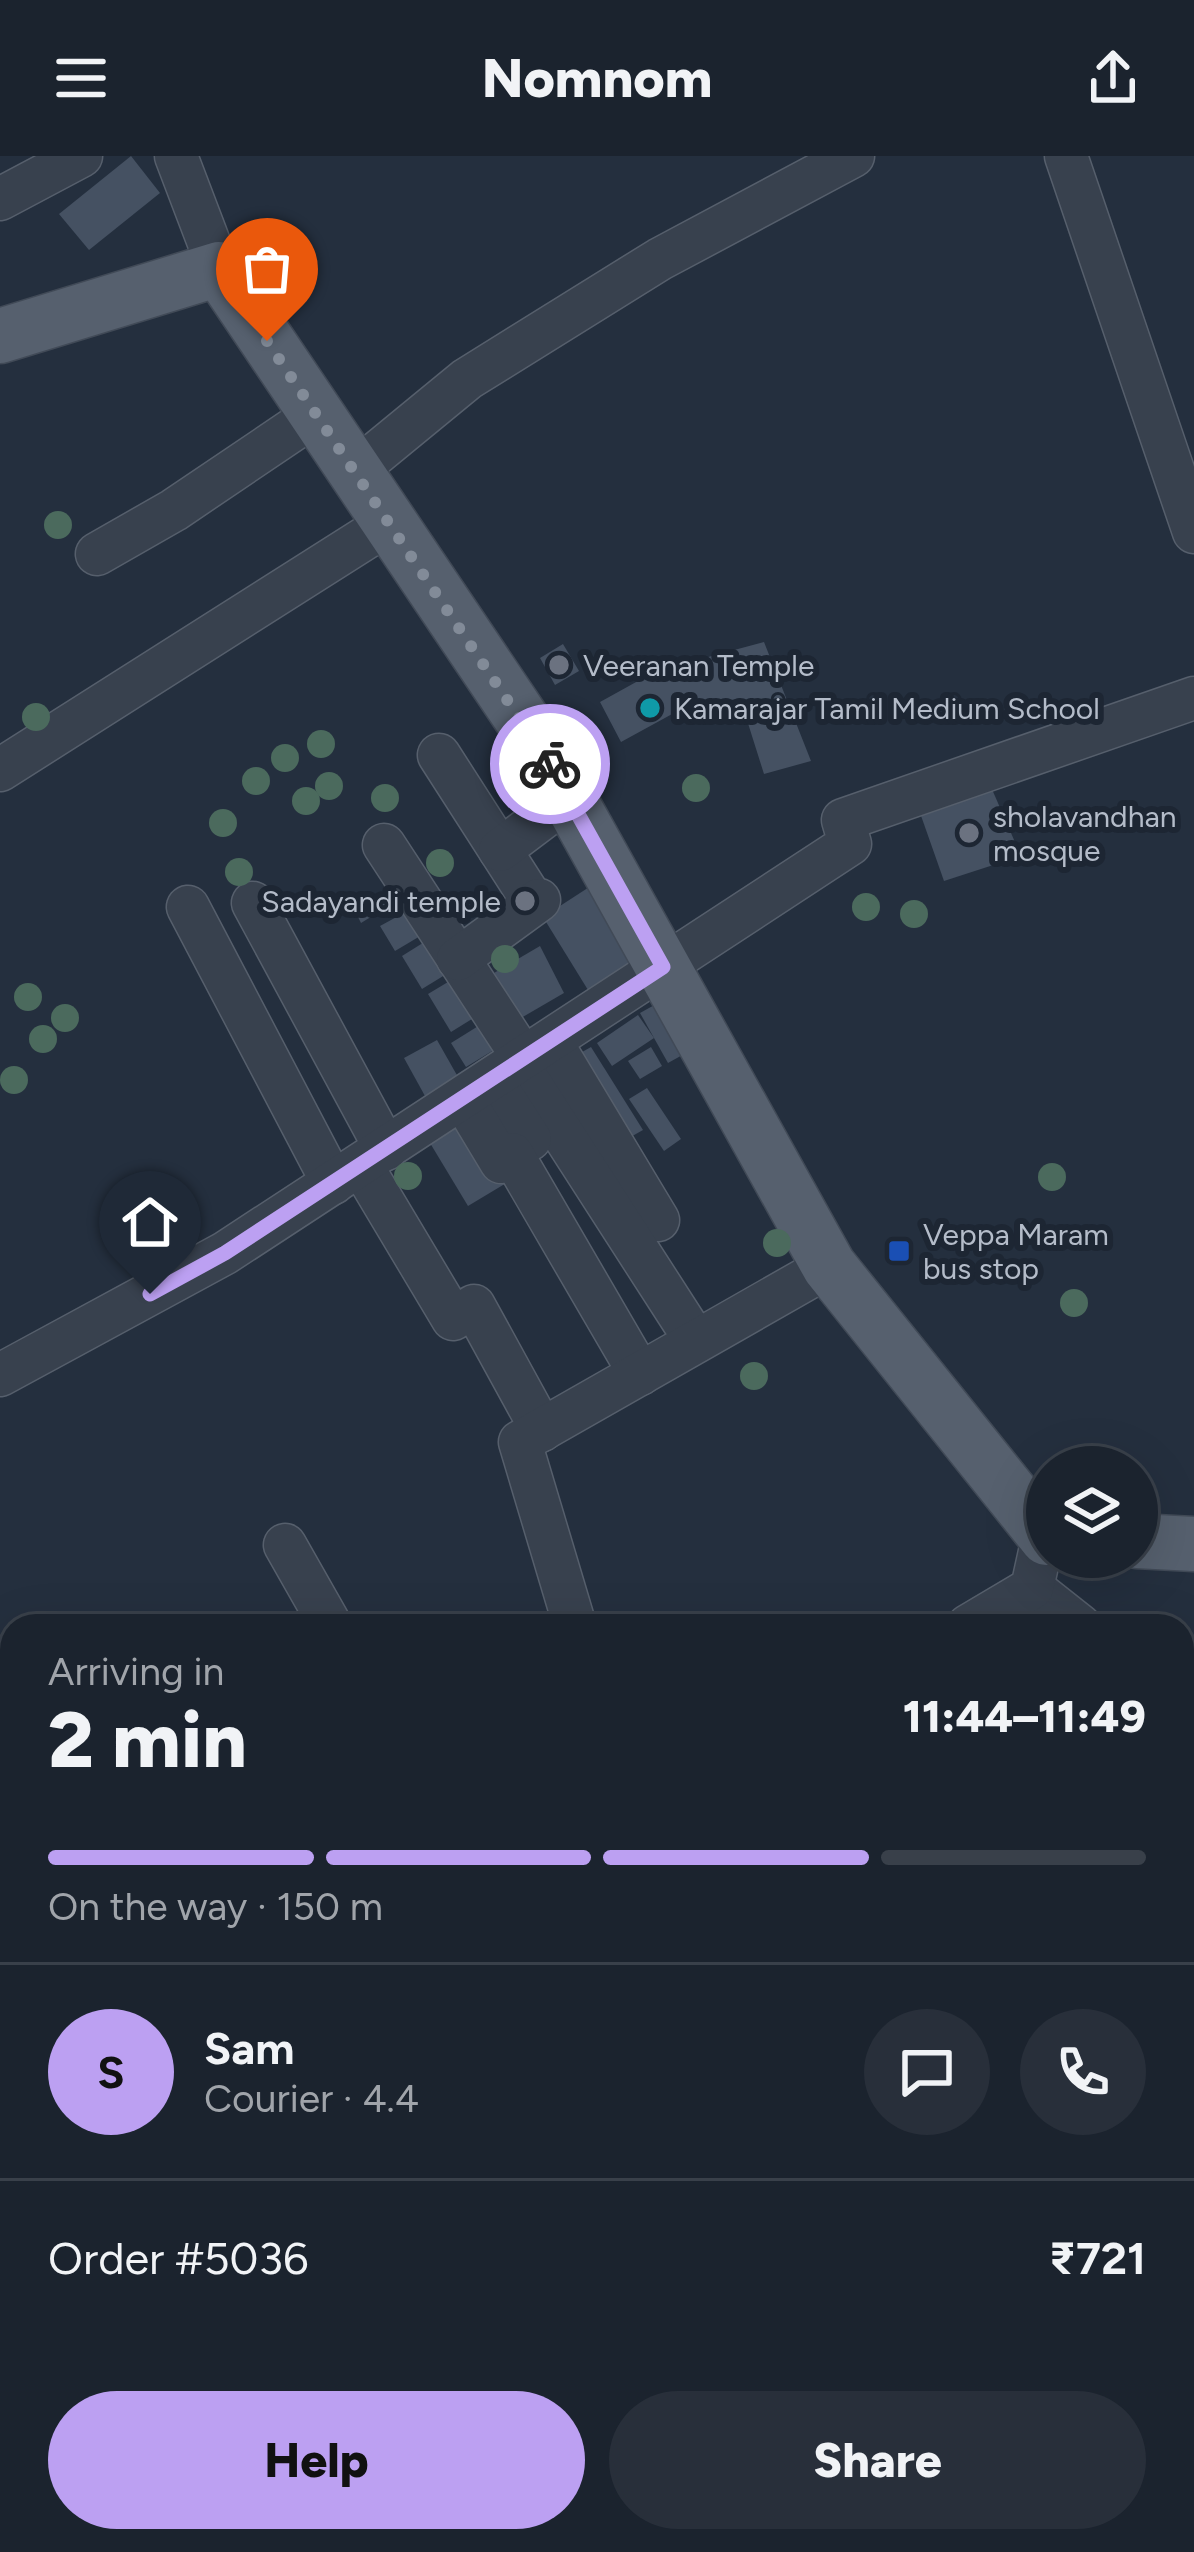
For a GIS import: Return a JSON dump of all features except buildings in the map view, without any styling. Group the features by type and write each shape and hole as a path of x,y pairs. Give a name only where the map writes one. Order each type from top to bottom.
{"main road":[{"path":"0,336 218,269 540,746 829,1266 1026,1535"},
{"path":"1158,1542 1194,1544"}],"street":[{"path":"0,200 81,156"},
{"path":"176,156 218,269"},
{"path":"355,471 467,379 660,259 853,156"},
{"path":"1066,156 1194,532"},
{"path":"97,554 175,510 316,413"},
{"path":"0,770 389,523"},
{"path":"0,1376 225,1253 509,1069 850,844 843,820 1194,698"},
{"path":"439,755 536,902 458,959"},
{"path":"500,850 569,798"},
{"path":"384,845 458,959 509,1069 530,1138"},
{"path":"253,903 360,1166"},
{"path":"188,907 360,1166 453,1319 474,1306 542,1430"},
{"path":"509,1069 658,1220"},
{"path":"509,1069 697,1342"},
{"path":"509,1069 501,1162 512,1154 640,1374"},
{"path":"571,1614 520,1442 829,1266"},
{"path":"285,1545 324,1614"},
{"path":"980,1614 1026,1570"},
{"path":"1054,1578 1073,1614"}],"way so far":[{"path":"267,341 550,764"}],"place":[{"name":"Veeranan Temple","path":"559,665"},
{"name":"Kamarajar Tamil Medium School","path":"650,708"},
{"name":"sholavandhan mosque","path":"969,833"},
{"name":"Sadayandi temple","path":"525,901"},
{"name":"Veppa Maram bus stop","path":"899,1251"}],"route":[{"path":"150,1294 225,1253 663,967 550,764"}]}
